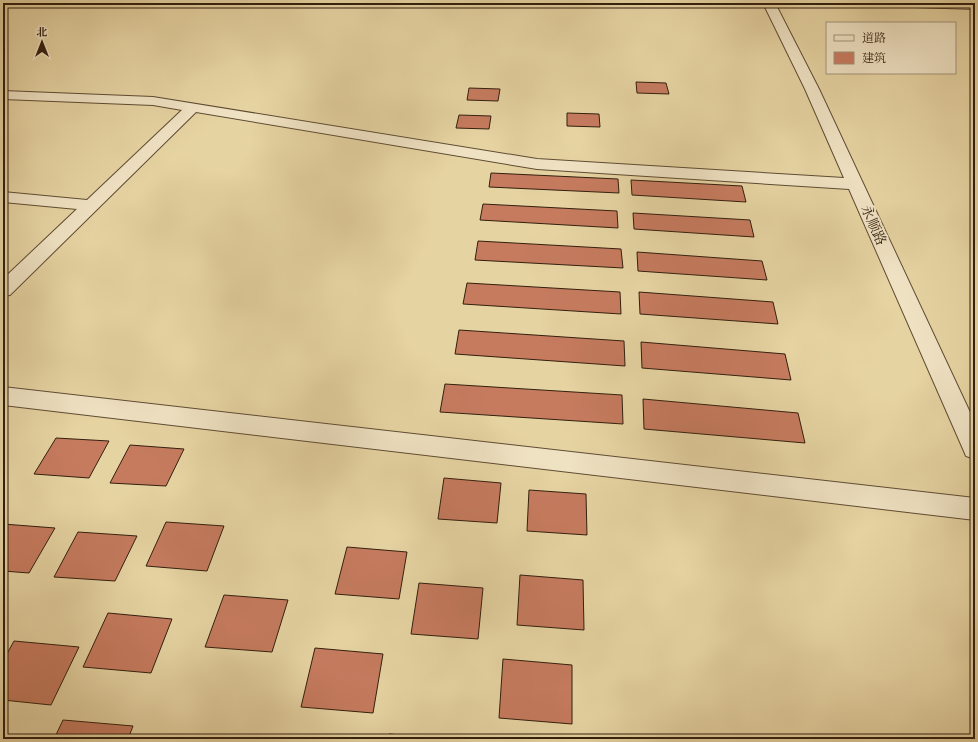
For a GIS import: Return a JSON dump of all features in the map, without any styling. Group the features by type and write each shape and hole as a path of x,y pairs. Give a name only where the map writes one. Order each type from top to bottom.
{"street":[{"name":"永顺路","path":"769,3 812,89 975,449"},
{"path":"885,3 975,6"},
{"path":"3,95 153,101 537,164 855,184"},
{"path":"3,290 192,108"},
{"path":"3,197 91,205"},
{"path":"3,396 975,509"}],"building":[{"path":"636,82 666,83 669,94 637,93"},
{"path":"469,88 500,89 498,101 467,100"},
{"path":"567,113 599,114 600,127 567,126"},
{"path":"459,115 491,116 489,129 456,128"},
{"path":"491,173 618,179 619,193 489,187"},
{"path":"631,180 742,186 746,202 632,195"},
{"path":"483,204 617,211 618,228 480,220"},
{"path":"633,213 750,220 754,237 634,229"},
{"path":"478,241 621,249 623,268 475,260"},
{"path":"637,252 762,261 767,280 638,271"},
{"path":"467,283 620,292 621,314 463,304"},
{"path":"639,292 773,302 778,324 640,314"},
{"path":"459,330 624,341 625,366 455,354"},
{"path":"641,342 785,354 791,380 642,368"},
{"path":"445,384 622,395 623,424 440,412"},
{"path":"643,399 798,413 805,443 644,429"},
{"path":"56,438 109,441 89,478 34,474"},
{"path":"130,445 184,449 166,486 110,483"},
{"path":"444,478 501,483 497,523 438,519"},
{"path":"529,490 586,494 587,535 527,531"},
{"path":"166,522 224,526 207,571 146,566"},
{"path":"3,524 55,528 29,573 3,571"},
{"path":"78,532 137,536 115,581 54,577"},
{"path":"347,547 407,552 399,599 335,594"},
{"path":"520,575 583,580 584,630 517,625"},
{"path":"419,583 483,588 478,639 411,634"},
{"path":"224,595 288,600 272,652 205,647"},
{"path":"108,613 172,619 151,673 83,667"},
{"path":"14,641 79,647 51,705 3,700 3,661"},
{"path":"315,648 383,654 373,713 301,707"},
{"path":"503,659 572,665 572,724 499,718"},
{"path":"63,720 133,726 128,739 54,739"},
{"path":"389,734 454,739 388,739"}]}
